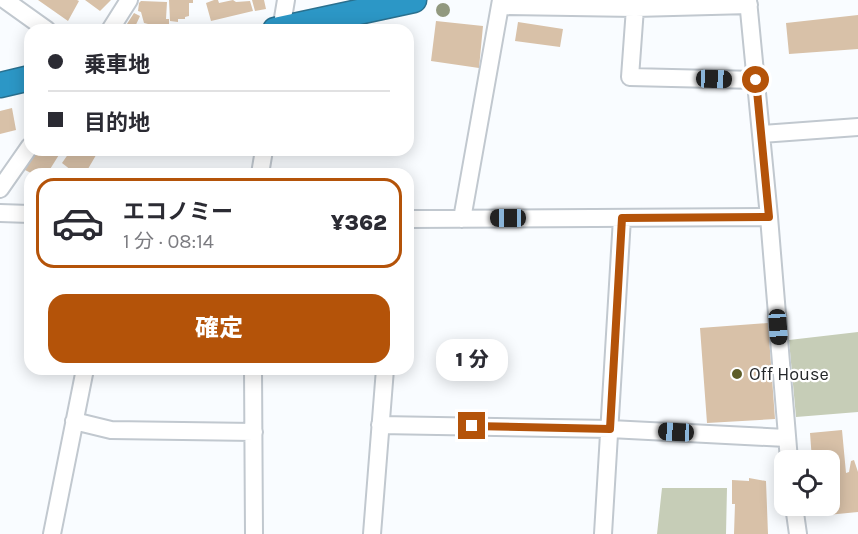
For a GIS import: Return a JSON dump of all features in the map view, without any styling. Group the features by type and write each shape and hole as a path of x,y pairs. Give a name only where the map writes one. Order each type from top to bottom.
{"highway":[{"path":"306,24 414,0"},
{"path":"0,85 24,79"}],"street":[{"path":"5,0 39,24"},
{"path":"114,24 129,0"},
{"path":"280,24 286,0"},
{"path":"462,219 500,3 635,8 749,3 788,450"},
{"path":"635,8 630,77 756,80"},
{"path":"761,134 858,127"},
{"path":"0,189 24,155"},
{"path":"0,213 24,214"},
{"path":"414,219 769,217"},
{"path":"603,534 622,218"},
{"path":"52,534 84,375"},
{"path":"253,375 254,534"},
{"path":"372,534 384,375"},
{"path":"74,421 111,430 254,432"},
{"path":"380,424 610,429 786,438"},
{"path":"795,516 798,534"}],"green space":[{"path":"858,332 858,412 796,417 789,340"},
{"path":"662,488 727,488 726,534 657,534"}],"building":[{"path":"38,0 77,0 79,1 68,21"},
{"path":"85,0 111,0 100,11"},
{"path":"169,0 193,0 193,3 189,3 189,16 185,19 178,19 178,22 170,21"},
{"path":"218,0 219,3 233,0 236,2 250,1 253,11 211,21 206,3"},
{"path":"252,0 264,0 266,9 255,11"},
{"path":"141,1 167,2 166,19 169,19 169,24 144,23 141,12 138,11"},
{"path":"134,13 140,16 136,24 127,24"},
{"path":"858,15 858,49 789,54 786,23"},
{"path":"436,21 483,26 479,68 431,61"},
{"path":"518,22 563,29 560,47 515,41"},
{"path":"12,108 16,130 0,134 0,111"},
{"path":"31,156 58,156 51,168 23,169"},
{"path":"67,156 96,156 88,168 68,168 62,163"},
{"path":"768,323 775,419 707,423 700,328"},
{"path":"842,430 846,473 849,472 851,461 854,460 858,472 858,512 840,514 840,450 811,450 810,433"},
{"path":"749,478 766,481 768,534 734,534 735,504 732,504 732,480 749,481"}],"place":[{"name":"Off House","path":"737,374"}],"route":[{"path":"472,426 610,429 622,218 769,217 756,80"}]}
